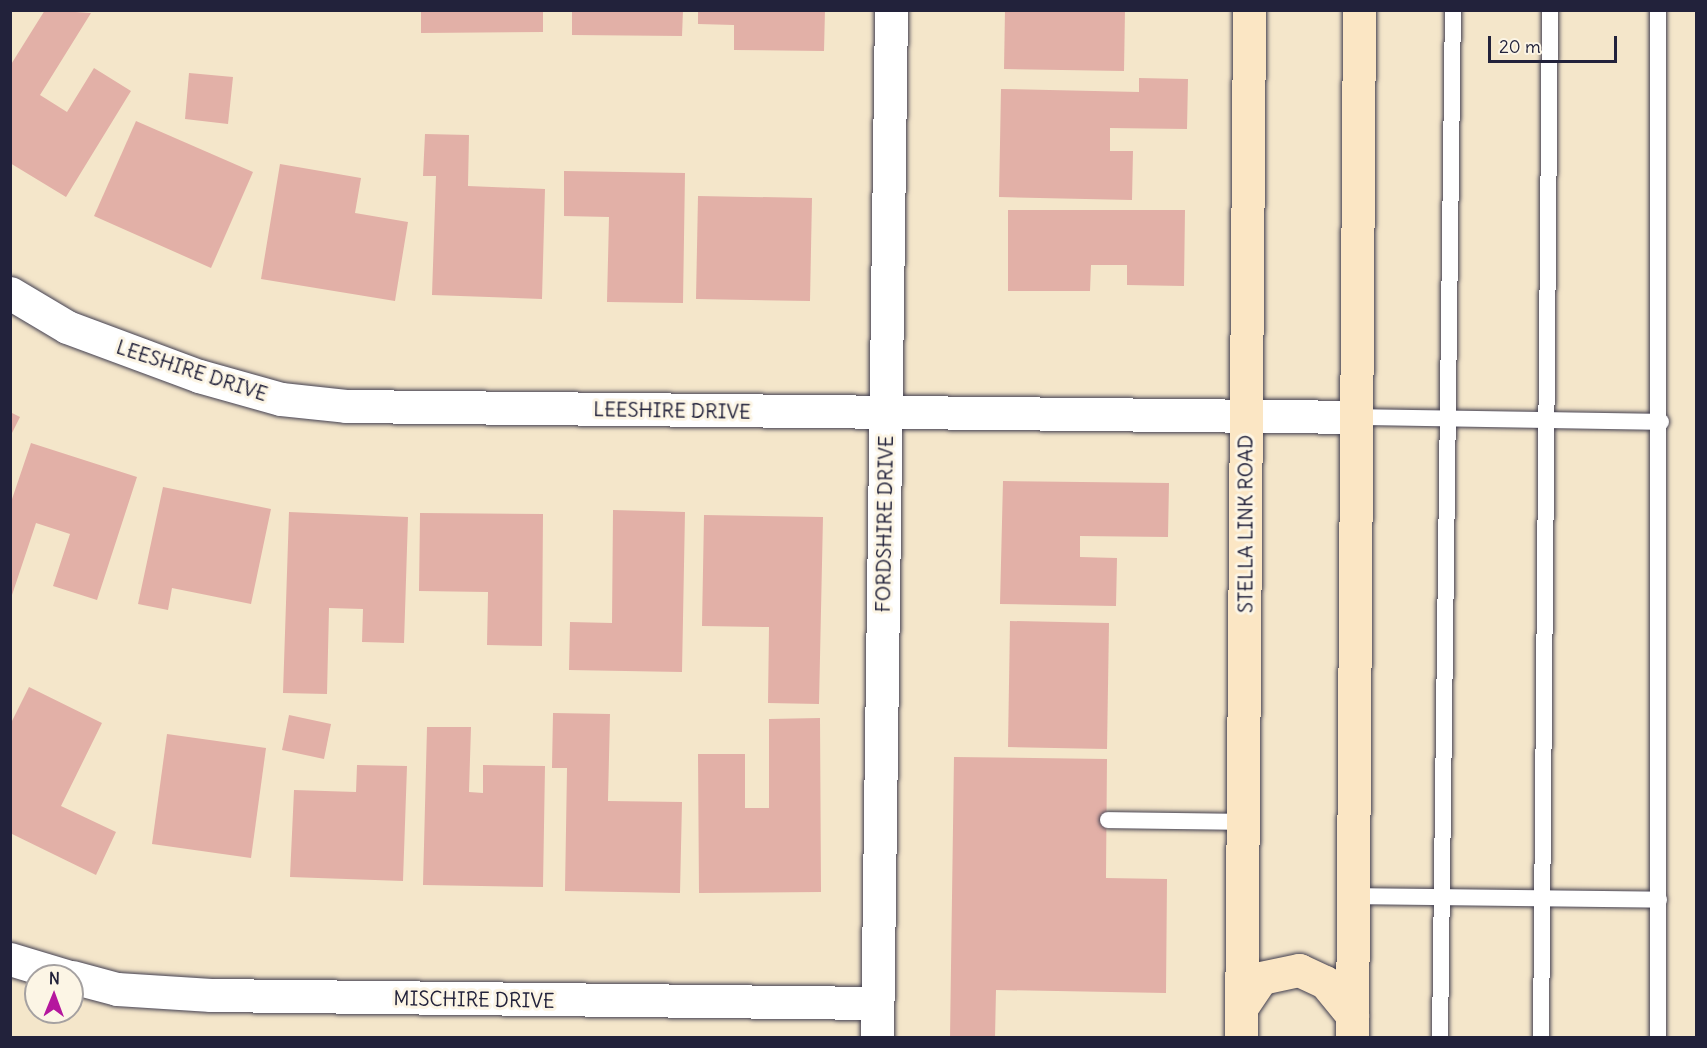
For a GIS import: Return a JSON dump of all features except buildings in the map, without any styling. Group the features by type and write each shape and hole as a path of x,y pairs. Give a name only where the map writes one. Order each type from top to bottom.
{"main road":[{"name":"STELLA LINK ROAD","path":"1241,1023 1249,10"},
{"path":"1352,1026 1359,10"},
{"path":"1241,1023 1261,978 1299,970 1325,982 1352,1026"}],"street":[{"name":"FORDSHIRE DRIVE","path":"877,1038 891,10"},
{"name":"LEESHIRE DRIVE","path":"10,292 67,327 199,376 281,399 346,406 1357,417"},
{"path":"10,959 26,964"},
{"name":"MISCHIRE DRIVE","path":"84,980 117,989 211,995 877,1004"}],"lane":[{"path":"1440,1038 1453,10"},
{"path":"1541,1038 1550,10"},
{"path":"1658,10 1661,422 1658,1038"},
{"path":"1357,417 1661,422"},
{"path":"1108,820 1243,822"},
{"path":"1353,896 1659,900"}]}
